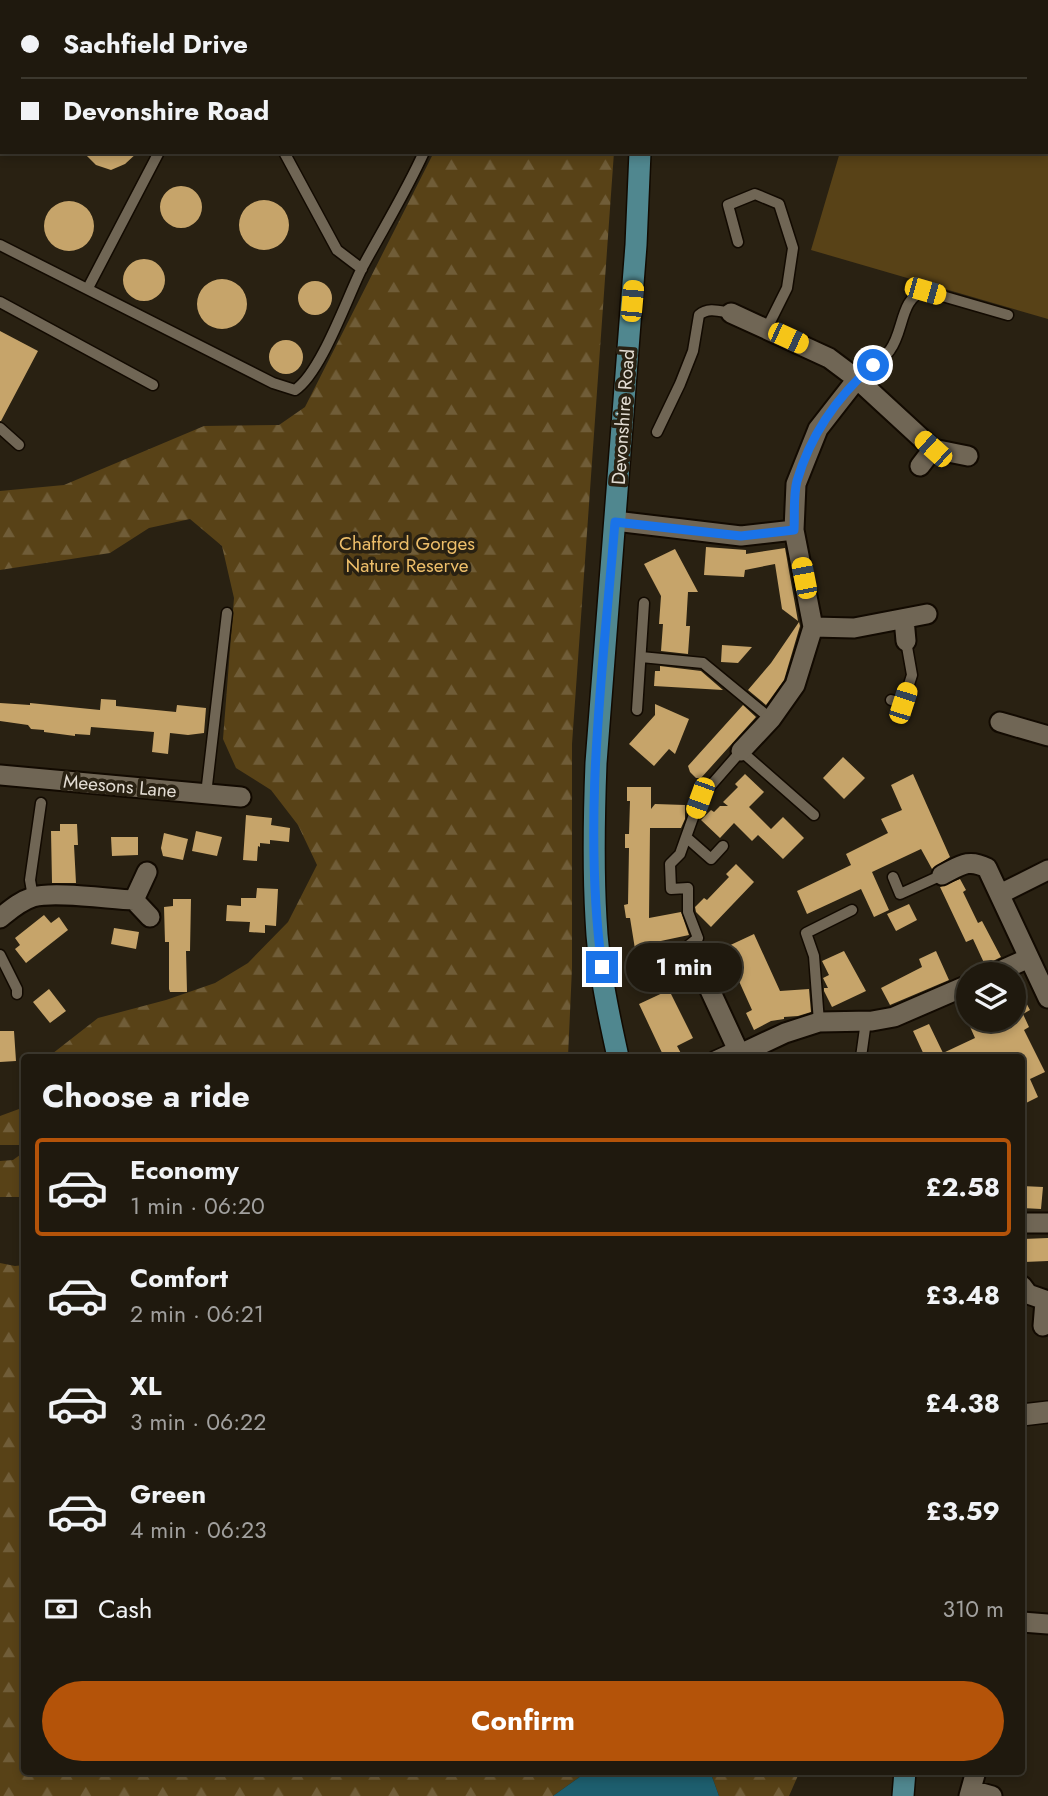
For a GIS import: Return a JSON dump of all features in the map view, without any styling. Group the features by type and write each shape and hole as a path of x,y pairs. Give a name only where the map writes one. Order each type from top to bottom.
{"main road":[{"name":"Devonshire Road","path":"617,1054 608,1012 596,922 593,842 596,763 636,245 640,154"},
{"path":"903,1796 905,1775"}],"street":[{"path":"730,313 829,358 857,379 933,449 968,456"},
{"path":"741,751 771,719 795,685 813,627 794,530 796,484 818,429 857,379"},
{"path":"920,467 933,449"},
{"path":"615,522 741,536 794,530"},
{"path":"813,627 854,628 927,614"},
{"path":"904,619 906,640"},
{"path":"1000,722 1048,736"},
{"name":"Meesons Lane","path":"0,775 241,797"},
{"path":"942,875 963,864 976,862 987,868 1048,998"},
{"path":"1000,894 1048,870"},
{"path":"134,900 147,872"},
{"path":"0,918 18,903 45,895 134,900 150,917"},
{"path":"690,956 740,1052 819,1022 866,1021 894,1017 956,990"},
{"path":"1020,962 1029,958"},
{"path":"1025,1223 1048,1223"},
{"path":"1025,1290 1028,1294 1047,1301 1043,1326"},
{"path":"1025,1415 1048,1412"},
{"path":"1025,1622 1048,1624"},
{"path":"972,1786 992,1796"}],"lane":[{"path":"88,288 158,154"},
{"path":"285,154 337,250 362,269"},
{"path":"0,245 273,383 295,390 306,383 362,269 424,154"},
{"path":"738,242 728,205 755,194 779,204 793,248 787,288 767,328"},
{"path":"857,379 890,351 910,299 916,293 925,291 1008,315"},
{"path":"0,302 153,385"},
{"path":"657,432 692,351 699,315 704,311 715,310 730,313"},
{"path":"0,428 19,445"},
{"path":"636,710 644,603"},
{"path":"206,794 227,613"},
{"path":"891,700 903,703 912,676 906,640"},
{"path":"641,657 703,663 771,719"},
{"path":"690,956 698,938 688,912 688,888 671,889 670,864 680,854 700,798 741,751 814,815"},
{"path":"33,897 31,870 41,803"},
{"path":"686,837 711,859 723,846"},
{"path":"892,877 900,894 942,875"},
{"path":"819,1022 814,956 806,933 852,910"},
{"path":"0,955 17,994"},
{"path":"861,1054 866,1021"}],"green space":[{"name":"Chafford Gorges Nature Reserve","path":"433,154 614,154 572,744 572,968 568,1054 52,1054 98,1018 166,1000 215,983 248,963 288,922 317,865 298,825 271,790 236,768 223,739 234,598 222,546 190,519 149,528 110,553 0,570 0,491 64,485 204,426 279,425 305,407"},
{"path":"839,154 1048,154 1048,319 811,250"},
{"path":"21,1105 21,1145 0,1145 0,1116 19,1109"},
{"path":"21,1154 21,1197 0,1197 0,1161 13,1160"},
{"path":"0,1263 21,1265 21,1775 582,1775 553,1796 0,1796"},
{"path":"711,1775 798,1775 789,1796 719,1796"}],"water":[{"path":"582,1775 711,1775 719,1796 553,1796"}],"building":[{"path":"85,154 136,154 125,164 111,170 96,165"},
{"path":"181,186 196,192 202,207 196,222 181,228 166,222 160,207 166,192"},
{"path":"264,200 282,207 289,225 282,243 264,250 246,243 239,225 246,207"},
{"path":"69,201 87,208 94,226 87,244 69,251 51,244 44,226 51,208"},
{"path":"144,259 159,265 165,280 159,295 144,301 129,295 123,280 129,265"},
{"path":"222,279 240,286 247,304 240,322 222,329 204,322 197,304 204,286"},
{"path":"315,281 327,286 332,298 327,310 315,315 303,310 298,298 303,286"},
{"path":"0,331 38,351 1,421 0,421"},
{"path":"286,340 298,345 303,357 298,369 286,374 274,369 269,357 274,345"},
{"path":"706,547 746,550 746,554 785,548 798,621 782,609 775,564 745,570 744,577 704,575"},
{"path":"675,549 698,592 688,592 688,654 661,651 661,596 644,564"},
{"path":"799,622 784,680 766,705 748,690 771,663"},
{"path":"722,645 752,647 738,663 721,662"},
{"path":"660,666 701,671 723,690 654,686 655,671 660,671"},
{"path":"101,699 116,700 116,706 176,712 177,705 206,708 204,733 170,733 168,754 152,752 154,732 91,727 90,735 75,736 44,732 31,729 28,725 0,721 0,703 100,710"},
{"path":"655,704 689,719 675,754 669,749 654,766 629,744 655,715"},
{"path":"743,705 756,717 701,778 696,778 688,766"},
{"path":"843,757 865,778 844,799 823,778"},
{"path":"745,774 764,792 749,807 771,829 783,817 804,838 783,859 758,835 752,841 734,823 720,838 701,820 711,810 714,812 720,806 728,806 723,802 738,787 735,784"},
{"path":"913,774 950,857 932,869 921,849 872,872 889,910 874,917 861,889 807,914 797,891 851,865 846,854 888,833 881,819 902,810 891,785"},
{"path":"627,787 651,787 651,809 655,804 685,805 685,819 681,828 650,828 649,918 681,912 689,935 656,942 659,959 635,964 630,918 626,918 624,905 628,904 629,848 625,848 625,834 629,834 630,801 627,801"},
{"path":"246,815 272,818 271,825 290,828 289,842 270,840 270,844 260,843 257,861 243,860"},
{"path":"60,824 77,824 78,845 74,845 76,883 52,883 51,831 60,831"},
{"path":"196,831 222,837 217,856 192,851"},
{"path":"164,833 188,839 183,860 163,856 161,848"},
{"path":"111,837 138,837 138,855 112,856"},
{"path":"736,864 754,882 711,927 696,912 695,907 704,898 707,900 729,877 726,874"},
{"path":"960,879 966,890 963,892 978,923 982,921 1001,957 984,962 973,939 966,942 940,887"},
{"path":"257,888 278,889 276,926 265,925 265,933 249,932 250,922 226,921 227,905 241,906 241,898 256,898"},
{"path":"173,899 191,899 190,951 186,951 187,992 170,992 169,989 169,942 165,942 164,907 173,906"},
{"path":"909,904 917,920 896,931 887,914"},
{"path":"44,915 51,923 59,917 68,930 26,963 15,949 20,945 15,938"},
{"path":"114,928 139,932 136,949 111,944"},
{"path":"754,934 780,991 809,989 811,1012 771,1021 754,1030 746,1013 752,1010 724,948"},
{"path":"844,951 866,991 832,1007 824,991 824,988 828,988 823,978 829,975 822,961"},
{"path":"936,951 949,980 890,1005 881,988 922,967 919,959"},
{"path":"49,989 66,1011 50,1023 33,1002"},
{"path":"669,990 693,1038 677,1046 681,1054 663,1054 639,1004"},
{"path":"929,1024 943,1053 975,1038 972,1032 1025,1032 1045,1072 1030,1079 1038,1097 1025,1104 1025,1054 924,1054 913,1031"},
{"path":"0,1031 14,1031 16,1061 0,1062"},
{"path":"1025,1186 1043,1187 1041,1209 1025,1208"},
{"path":"1048,1238 1048,1261 1025,1262 1025,1239"}],"route":[{"path":"602,967 596,922 593,842 596,763 615,522 741,536 794,530 796,484 818,429 857,379 873,365"}]}
